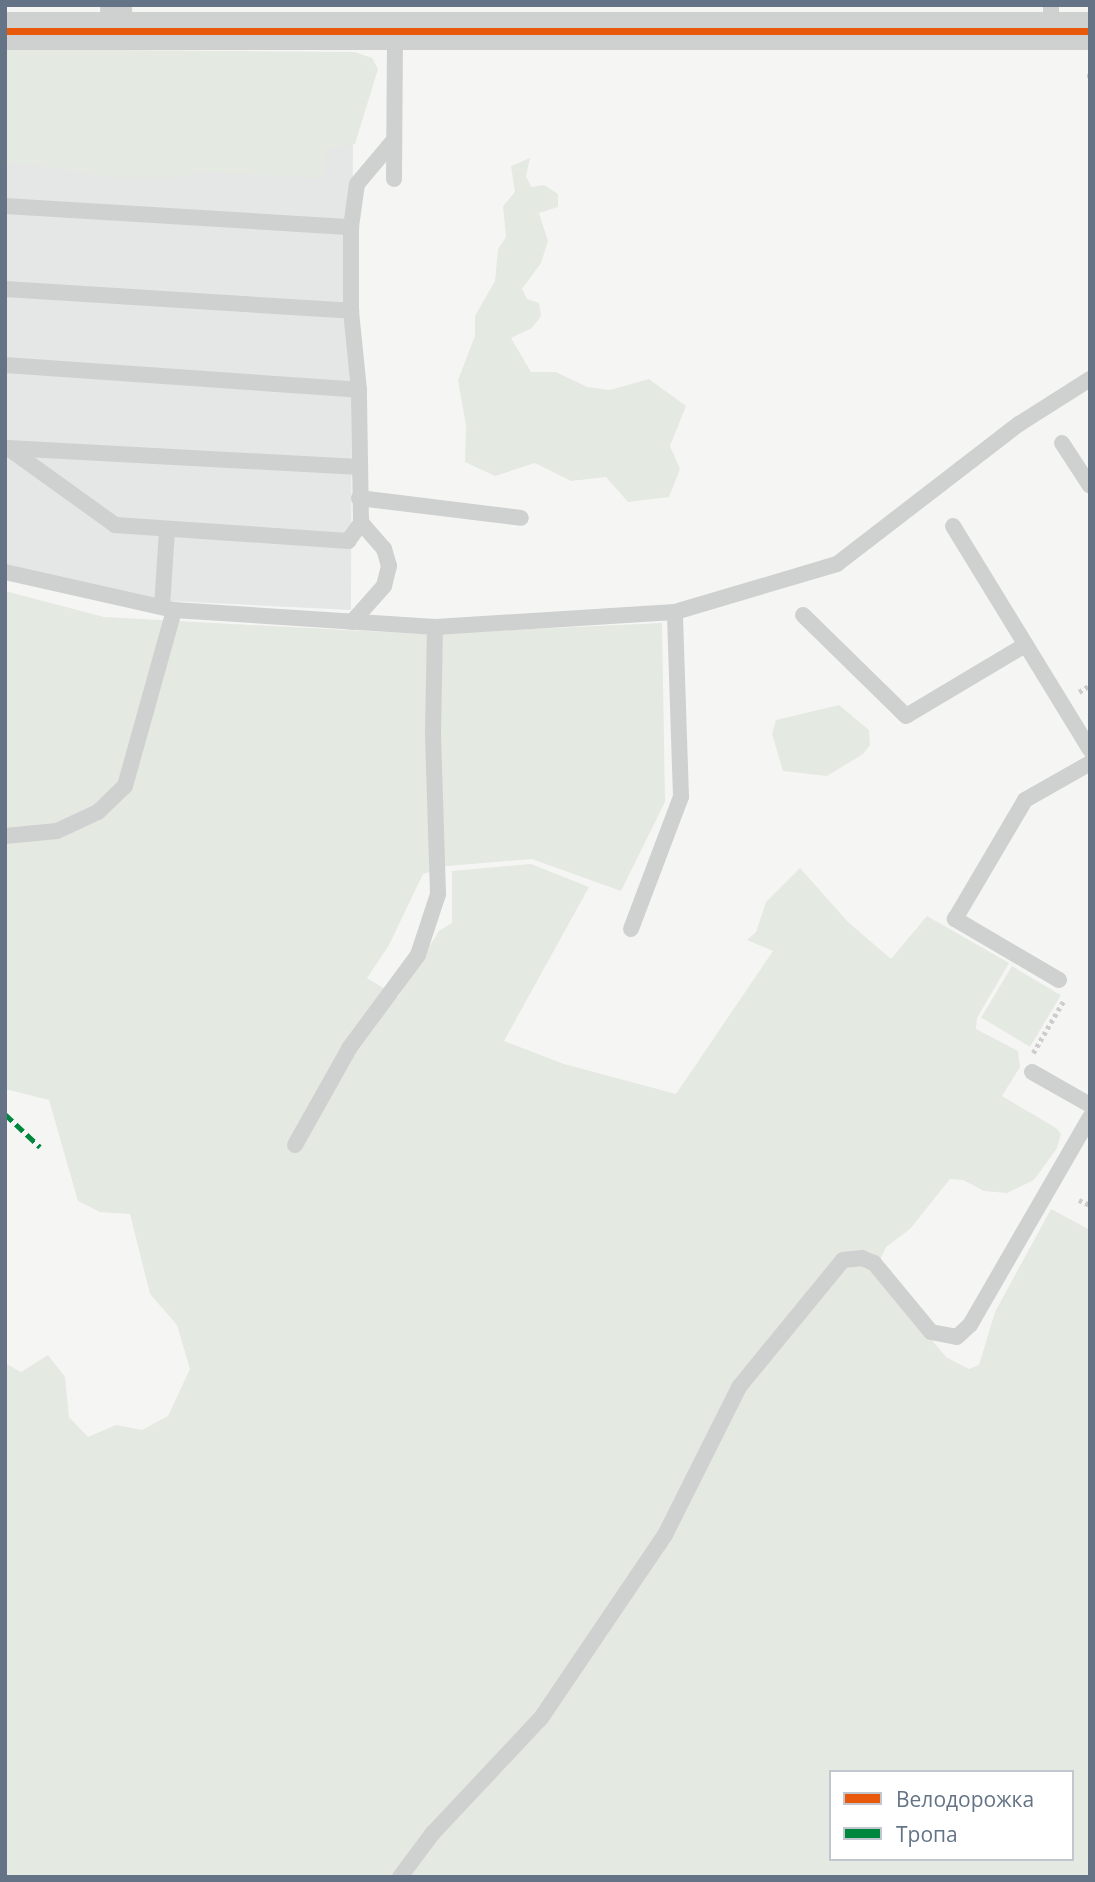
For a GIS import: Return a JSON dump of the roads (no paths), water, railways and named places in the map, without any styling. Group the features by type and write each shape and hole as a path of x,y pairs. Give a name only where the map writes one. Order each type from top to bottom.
{"street":[{"path":"5,31 117,18 395,31 1051,18 1090,31"}],"lane":[{"path":"394,179 395,31"},
{"path":"352,622 384,586 389,566 384,548 361,523 359,390 351,311 351,227 358,184 394,140"},
{"path":"5,206 351,227"},
{"path":"5,289 351,311"},
{"path":"5,365 359,390"},
{"path":"5,572 168,609 435,627 675,612 837,564 1019,424 1090,379"},
{"path":"1062,443 1090,486"},
{"path":"7,448 359,467"},
{"path":"7,448 115,525 338,543 348,541 361,523"},
{"path":"359,498 521,518"},
{"path":"953,526 1090,750"},
{"path":"5,835 57,831 98,812 125,786 168,609 167,530"},
{"path":"631,929 681,797 675,612"},
{"path":"803,615 906,716 1025,645"},
{"path":"295,1145 350,1047 418,955 433,914 439,875 433,732 435,627"},
{"path":"1059,980 955,919 1025,800 1090,763"},
{"path":"1032,1072 1090,1105"},
{"path":"400,1877 440,1825 541,1718 665,1535 739,1387 843,1260 862,1258 874,1263 931,1332 957,1338 970,1325 1087,1127"}]}
